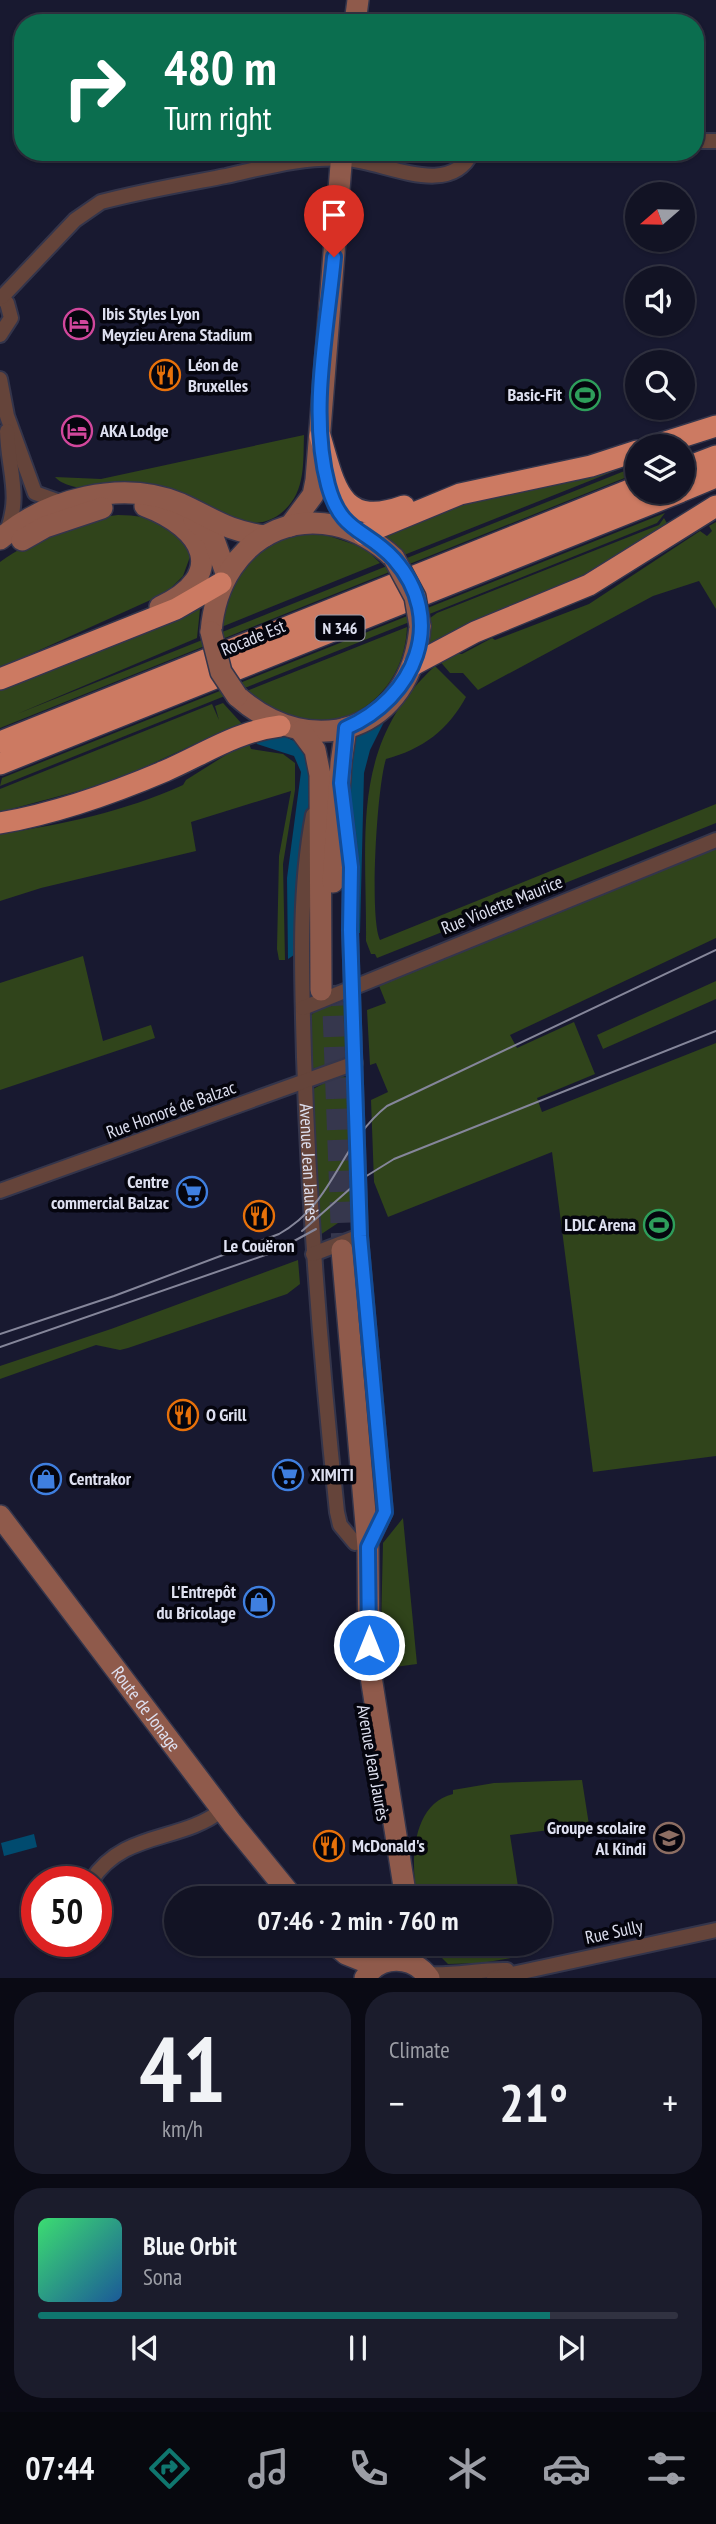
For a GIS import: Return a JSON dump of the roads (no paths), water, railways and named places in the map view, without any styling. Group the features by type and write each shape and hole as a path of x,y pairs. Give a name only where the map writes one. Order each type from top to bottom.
{"highway":[{"path":"691,434 716,426"},
{"path":"320,436 337,490 345,502 356,510 376,514 432,495 460,494"},
{"path":"359,533 460,494 591,466 625,455"},
{"path":"695,464 716,456"},
{"name":"Rocade Est","path":"695,485 716,477"},
{"name":"Rocade Est","path":"0,742 625,492"},
{"name":"Rocade Est","path":"0,764 649,504"},
{"path":"413,666 465,637 589,585 716,506"},
{"path":"0,680 176,609 223,578"},
{"path":"0,823 48,815 97,799 241,734 281,726"}],"main road":[{"path":"290,526 313,495 342,161"},
{"path":"320,436 334,502 359,533 394,558 410,583 420,626 413,666 402,686 387,704 368,719 346,728 324,732 281,726 257,714 237,696 221,672 211,632 213,607 223,578 243,552 265,536 290,526 312,523 359,533"},
{"path":"2,543 31,518 63,503 116,493 149,495 180,503 228,529 265,536"},
{"path":"31,518 143,505 173,509 203,526 213,537 223,578"},
{"path":"131,627 191,585 201,556 199,543 191,532 166,514 143,505"},
{"name":"Avenue Jean Jaurès","path":"335,987 333,877 346,728"},
{"name":"Avenue Jean Jaurès","path":"302,731 315,750 320,775 335,987"},
{"name":"Avenue Jean Jaurès","path":"329,1253 362,1545 369,1664 404,1886"},
{"name":"Route de Jonage","path":"0,1516 222,1810 283,1886"},
{"name":"Avenue Jean Jaurès","path":"362,1545 355,1661 394,1886"},
{"path":"340,1956 356,1978"},
{"path":"358,1956 401,1963"}],"street":[{"path":"0,335 11,318 10,310 1,296 75,220 101,202 297,161"},
{"path":"369,161 434,177 459,171 466,161"},
{"path":"0,379 31,518"},
{"path":"7,416 31,518"},
{"name":"Avenue Jean Jaurès","path":"320,775 304,862 305,1083 329,1253 337,1512 340,1525 362,1545 385,1512 360,1236 355,1063 335,987"},
{"name":"Rue Violette Maurice","path":"303,1008 335,987 716,840"},
{"name":"Rue Honoré de Balzac","path":"0,1191 355,1063"},
{"path":"329,1253 360,1236"},
{"path":"104,1866 129,1845 207,1822 222,1810"},
{"name":"Rue Sully","path":"494,1978 716,1930"},
{"name":"Rue Sully","path":"401,1963 453,1976 490,1969 519,1971"}],"water":[{"path":"390,710 370,750 364,773 360,933 355,933 351,862 352,751 356,737 362,729"},
{"path":"281,735 301,744 307,752 313,781 300,856 297,953 288,959 287,878 301,772 294,756 257,744 255,738"},
{"path":"34,1834 37,1847 4,1856 1,1843"}],"tunnel":[{"path":"332,985 342,1250"}],"tram line":[{"path":"0,1334 114,1296 279,1234 313,1206 358,1138 387,1106 716,950"},
{"path":"302,1231 360,1180 394,1159 716,1031"},
{"path":"0,1347 274,1252 316,1229"}],"place":[{"name":"Ibis Styles Lyon Meyzieu Arena Stadium","path":"79,324"},
{"name":"Léon de Bruxelles","path":"165,375"},
{"name":"Basic-Fit","path":"585,395"},
{"name":"AKA Lodge","path":"77,431"},
{"name":"Centre commercial Balzac","path":"192,1192"},
{"name":"Le Couëron","path":"259,1216"},
{"name":"LDLC Arena","path":"659,1225"},
{"name":"O Grill","path":"183,1415"},
{"name":"XIMITI","path":"288,1475"},
{"name":"Centrakor","path":"46,1479"},
{"name":"L'Entrepôt du Bricolage","path":"259,1602"},
{"name":"Groupe scolaire Al Kindi","path":"669,1838"},
{"name":"McDonald's","path":"329,1846"}]}
